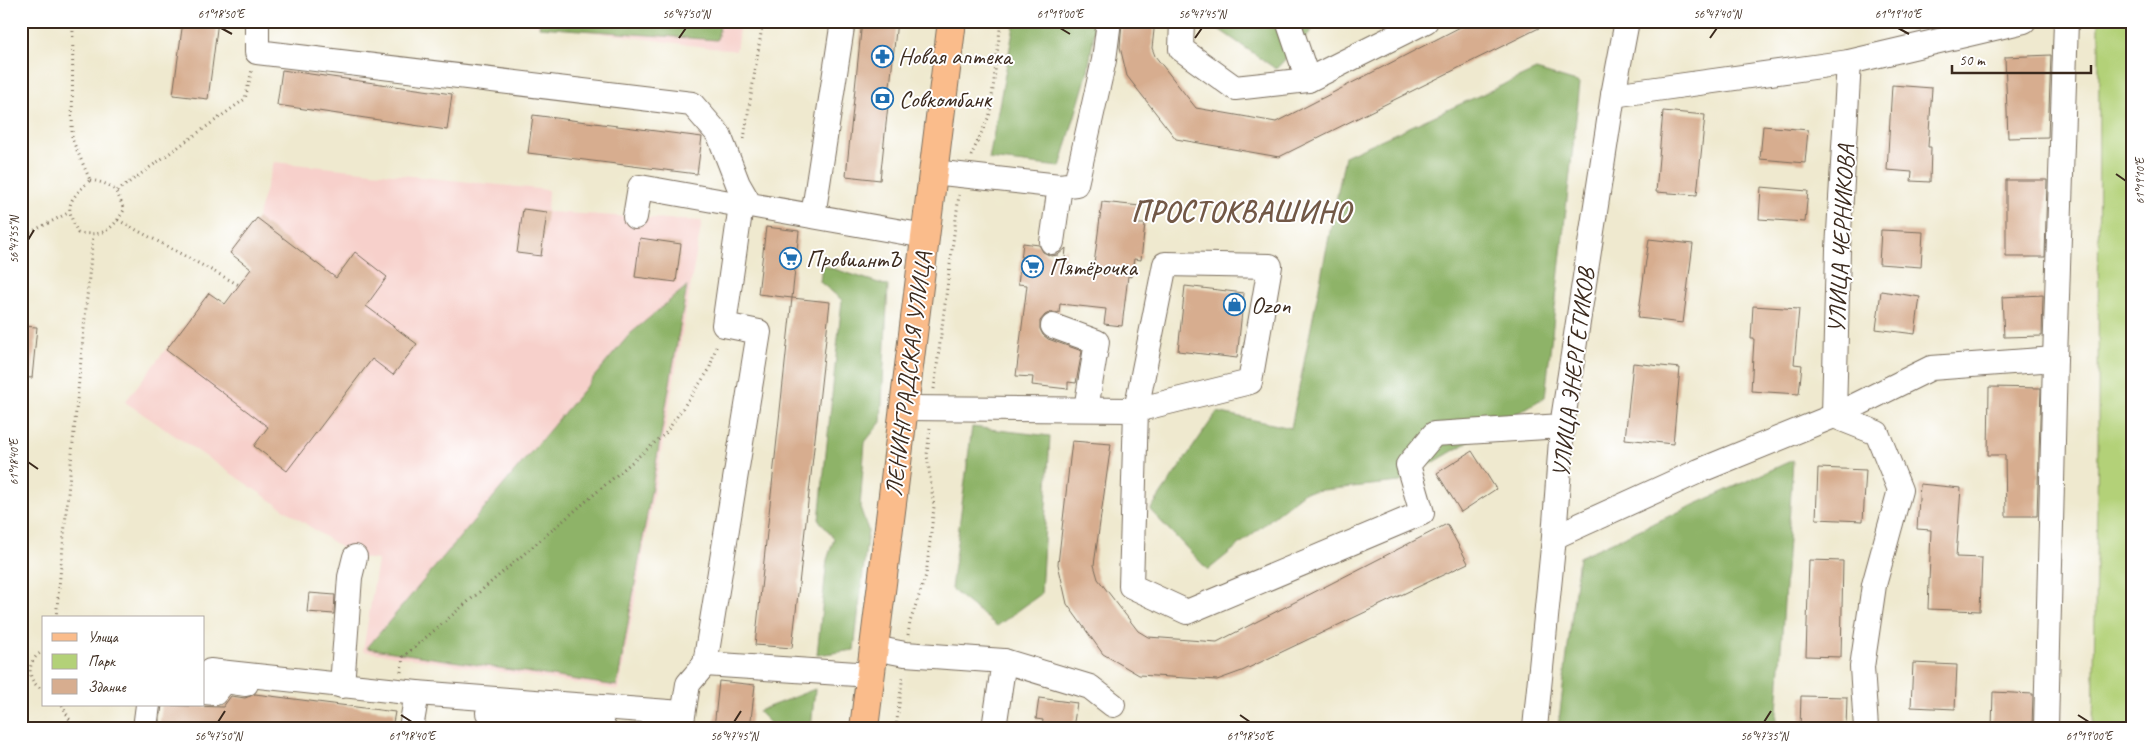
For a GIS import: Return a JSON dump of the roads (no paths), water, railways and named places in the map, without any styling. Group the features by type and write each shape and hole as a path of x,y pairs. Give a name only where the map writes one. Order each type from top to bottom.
{"main road":[{"name":"ЛЕНИНГРАДСКАЯ УЛИЦА","path":"864,728 952,21"}],"street":[{"path":"207,681 215,693 225,681 682,721 688,684 705,664 759,332 724,325 746,205 719,135 692,104 256,52 257,21"},
{"path":"813,216 843,21"},
{"path":"933,172 1060,186 1076,184 1104,60 1109,21"},
{"path":"1182,21 1181,49 1235,88 1308,80 1426,21"},
{"path":"1288,21 1308,80"},
{"name":"УЛИЦА ЭНЕРГЕТИКОВ","path":"1535,728 1554,537 1562,426 1613,95 1627,21"},
{"path":"1613,95 1849,62 2024,21"},
{"path":"2046,728 2066,21"},
{"name":"УЛИЦА ЧЕРНИКОВА","path":"1834,416 1838,249 1849,62"},
{"path":"1052,242 1060,186"},
{"path":"635,217 640,187 925,236"},
{"path":"904,408 1136,410 1250,382 1270,266 1165,264 1136,410 1131,586 1187,612 1422,513 1408,465 1434,434 1562,426"},
{"path":"1053,326 1097,342 1086,409"},
{"path":"1554,537 1699,471 1834,416 1931,368 2055,359"},
{"path":"1834,416 1877,433 1900,490 1874,585 1862,667 1866,728"},
{"path":"342,686 350,577 355,557"},
{"path":"874,648 905,654 1004,661 1090,687 1113,705"},
{"path":"994,728 1004,661"},
{"path":"705,664 871,675"},
{"path":"207,681 342,686 604,728"},
{"path":"410,696 411,728"},
{"path":"145,728 148,706"}],"place":[{"name":"Новая аптека","path":"882,56"},
{"name":"Совкомбанк","path":"883,99"},
{"name":"ПровиантЪ","path":"790,259"},
{"name":"Пятёрочка","path":"1033,267"},
{"name":"Ozon","path":"1235,305"}],"district":[{"name":"ПРОСТОКВАШИНО","path":"1241,211"}]}
